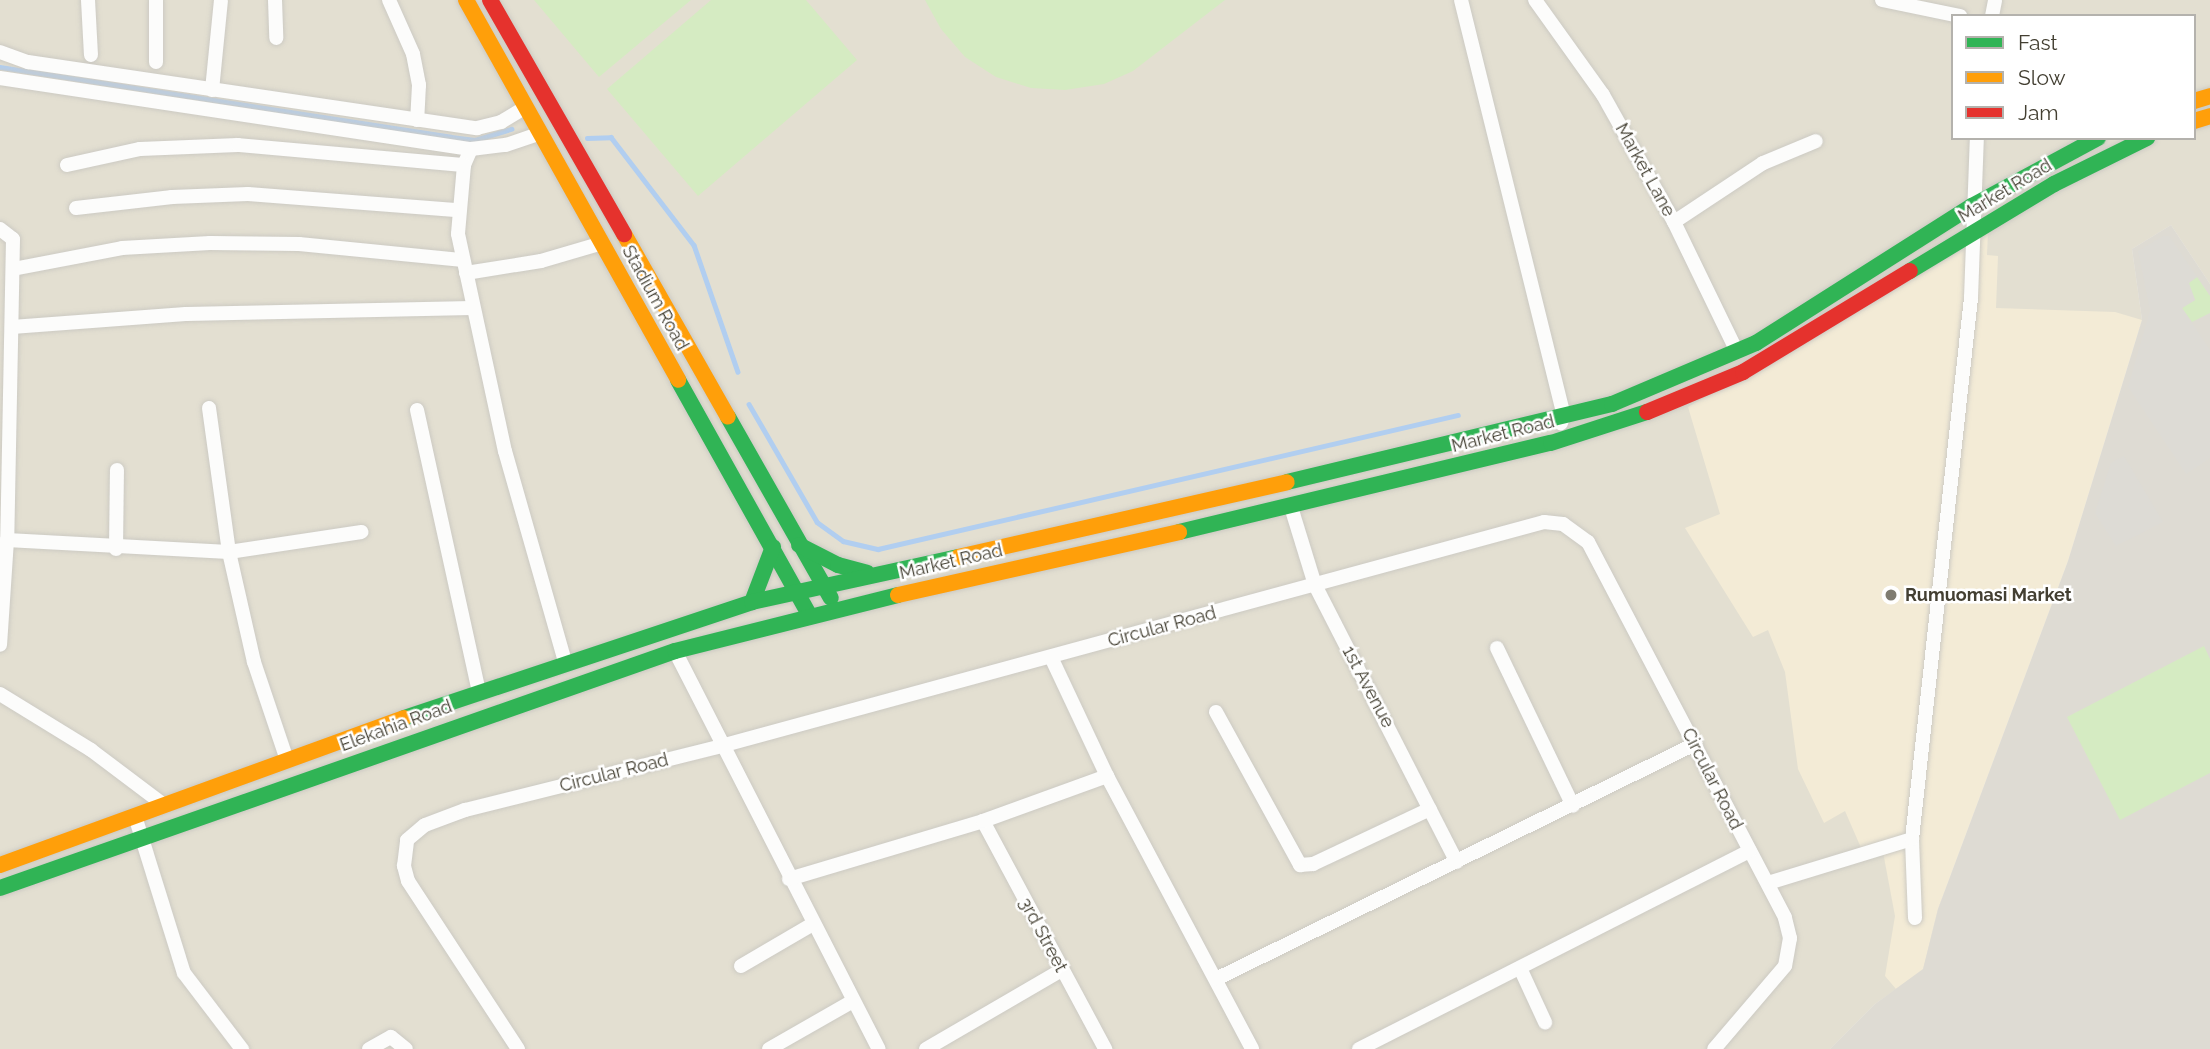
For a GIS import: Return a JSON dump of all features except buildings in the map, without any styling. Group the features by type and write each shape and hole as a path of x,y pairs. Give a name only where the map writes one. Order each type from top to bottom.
{"main road":[{"name":"Stadium Road","path":"466,0 810,616"},
{"name":"Stadium Road","path":"490,0 836,610"},
{"name":"Market Road","path":"796,591 1181,508 1564,415 1655,389 1737,352 1900,256 1972,206 2094,140"},
{"name":"Market Road","path":"810,616 1291,507 1551,443 1662,407 1743,372 2054,184 2143,140"},
{"path":"799,545 838,565 870,573"},
{"path":"752,603 773,547"},
{"name":"Elekahia Road","path":"0,865 565,661 796,591"},
{"name":"Elekahia Road","path":"0,888 675,651 810,616"}],"street":[{"path":"88,0 91,55"},
{"path":"156,0 156,62"},
{"path":"212,90 221,0"},
{"path":"275,0 276,38"},
{"path":"389,0 413,54 419,85 417,120"},
{"path":"1461,0 1564,415 1551,443"},
{"name":"Market Lane","path":"1535,0 1603,95 1674,222 1737,352"},
{"path":"1882,0 1951,14"},
{"path":"0,52 28,62 417,120 487,127 526,107"},
{"path":"0,78 471,149 506,145 540,132"},
{"path":"1915,918 1912,839 1971,298 1974,231 1972,206 1977,140"},
{"path":"1674,222 1763,163 1816,141"},
{"path":"67,165 140,149 238,145 464,165"},
{"path":"471,149 464,165 458,210 472,308 505,452 565,661"},
{"path":"76,208 248,194 458,210"},
{"path":"0,229 13,239 12,327 6,347 7,540 0,645"},
{"path":"13,269 122,248 210,243 299,244 465,266 551,259 602,243"},
{"path":"12,327 186,314 472,308"},
{"path":"209,408 229,552 254,662 287,761"},
{"path":"417,411 479,691"},
{"path":"116,550 117,470"},
{"name":"1st Avenue","path":"1291,507 1315,585 1457,862"},
{"name":"Circular Road","path":"518,1049 408,881 404,866 407,840 425,825 448,815 721,746 1544,522 1563,524 1588,542 1785,918 1790,953 1777,978 1714,1049"},
{"path":"7,540 116,550 229,552 362,532"},
{"path":"1497,648 1573,806"},
{"path":"675,651 789,879 879,1049"},
{"path":"1051,657 1107,776 1252,1049"},
{"path":"0,694 91,750 164,805"},
{"path":"1216,712 1300,865 1312,864 1430,809"},
{"path":"1216,979 1695,744"},
{"path":"789,879 983,821 1107,776"},
{"path":"135,816 184,973 242,1049"},
{"name":"3rd Street","path":"983,821 1105,1049"},
{"path":"1768,883 1912,839"},
{"path":"1359,1049 1750,851"},
{"path":"740,967 813,924"},
{"path":"1520,968 1545,1022"},
{"path":"926,1049 1062,970"},
{"path":"769,1049 853,1001"},
{"path":"369,1049 391,1038 406,1049"}],"shaded area":[{"path":"0,0 2210,0 2210,284 2171,225 2132,249 2142,320 1938,909 1923,970 1875,1004 1830,1049 0,1049"},
{"path":"2171,225 2210,284 2210,1049 1830,1049 1875,1004 1923,969 1938,909 2068,561 2142,320 2132,249"},
{"name":"Rumuomasi Market","path":"1988,232 1987,255 1998,256 1996,308 2115,312 2142,320 2068,561 1938,909 1923,970 1896,989 1885,976 1895,916 1883,852 1865,857 1845,811 1824,823 1798,769 1785,672 1768,630 1753,637 1685,528 1720,514 1688,407"},
{"path":"2163,236 2169,236 2197,277 2189,283 2195,300 2182,308 2210,350 2210,458 2186,474 2128,387 2150,310 2138,251"},
{"path":"2124,456 2163,522 2116,546 2095,513 2111,463"}],"green space":[{"path":"534,0 691,0 599,77"},
{"path":"711,0 806,0 857,60 698,196 607,89"},
{"path":"925,0 1225,0 1133,71 1104,84 1065,90 1031,88 996,77 965,57 941,29"},
{"path":"2197,277 2210,296 2210,313 2192,322 2182,308 2195,300 2188,283"},
{"path":"2204,646 2210,659 2210,773 2120,820 2067,717"}],"waterway":[{"path":"0,67 475,140 511,129"},
{"path":"587,138 611,137 694,245 738,372"},
{"path":"749,404 817,522 843,541 878,549 1458,415"}],"traffic: fast":[{"path":"1287,482 1612,404 1756,343 1972,206 2094,140"},
{"path":"1910,271 2054,184 2143,140"},
{"path":"678,380 810,616"},
{"path":"1179,532 1551,443 1647,412"},
{"path":"728,417 831,598"},
{"path":"799,545 838,565 867,573"},
{"path":"752,602 773,547"},
{"path":"404,718 752,602 958,557"},
{"path":"0,888 675,651 898,595"}],"traffic: slow":[{"path":"466,0 678,380"},
{"path":"2196,100 2210,96"},
{"path":"2196,120 2210,116"},
{"path":"624,234 728,417"},
{"path":"958,557 1287,482"},
{"path":"898,595 1179,532"},
{"path":"0,865 404,718"}],"traffic: jam":[{"path":"490,0 624,234"},
{"path":"1647,412 1743,372 1910,271"}],"place":[{"name":"Rumuomasi Market","path":"1891,595"}]}
